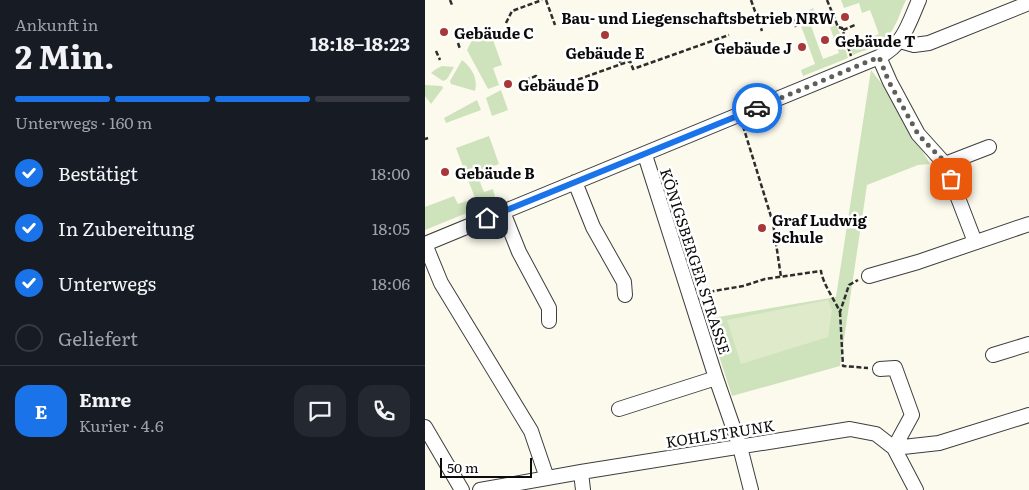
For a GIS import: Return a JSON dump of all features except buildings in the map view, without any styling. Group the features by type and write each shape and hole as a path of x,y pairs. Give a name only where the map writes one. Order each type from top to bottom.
{"street":[{"path":"547,478 531,431 441,283 425,244 740,116 879,57 893,49 900,41 919,0"},
{"path":"900,41 914,45 929,42 1029,2"},
{"path":"879,57 889,82 918,134 945,164 975,242"},
{"path":"945,164 989,147"},
{"name":"KÖNIGSBERGER STRASSE","path":"645,155 740,447 751,490"},
{"path":"575,182 593,227 624,282 625,295"},
{"path":"503,212 519,252 549,308 549,321"},
{"path":"869,276 918,262 1029,224"},
{"path":"993,355 1029,344"},
{"path":"880,369 895,368 912,415 894,448"},
{"name":"KÖNIGSBERGER STRASSE","path":"619,410 716,378"},
{"path":"894,448 939,443 1029,415"},
{"path":"425,427 462,490"},
{"name":"KOHLSTRUNK","path":"481,490 581,472 850,430 877,434 894,448"},
{"path":"894,448 915,490"},
{"path":"581,472 583,490"}],"path":[{"path":"451,0 453,5"},
{"path":"506,22 513,11 542,0"},
{"path":"546,0 555,25"},
{"path":"751,0 762,30"},
{"path":"827,0 837,26 842,27 855,67"},
{"path":"793,19 796,27"},
{"path":"829,25 836,22"},
{"path":"843,30 855,25"},
{"path":"571,82 630,61 633,70 729,35"},
{"path":"458,43 460,49"},
{"path":"681,46 684,51"},
{"path":"623,49 627,62"},
{"path":"436,51 440,60"},
{"path":"616,51 621,64"},
{"path":"434,57 438,56"},
{"path":"518,83 535,76 539,85"},
{"path":"740,116 751,146 773,223 781,277"},
{"path":"690,295 743,286 756,281 821,271 823,282 840,312"},
{"path":"869,276 849,285 840,312 843,366 880,369"}],"green space":[{"path":"841,0 906,0 889,36 879,44 853,55 849,43 857,40 859,42 879,34 870,10 862,13 859,3 844,8"},
{"path":"813,8 816,16 831,10 833,17 830,18 831,21 828,23 826,17 810,23 823,59 839,53 830,27 836,25 848,58 803,76 801,70 815,64 800,23 806,17 809,10"},
{"path":"489,29 502,65 493,68 499,85 488,89 467,50 473,38 476,40 487,35 486,31"},
{"path":"462,60 469,66 473,74 476,82 475,91 451,84 450,81"},
{"path":"442,66 454,67 447,79 443,81 431,73"},
{"path":"871,70 885,88 930,164 918,165 867,185 840,366 732,396 707,319 836,297"},
{"path":"425,85 442,86 443,88 431,104 425,96"},
{"path":"501,90 508,110 492,116 486,98"},
{"path":"477,100 481,110 446,123 444,118"},
{"path":"489,136 499,164 485,169 488,178 480,182 484,192 493,189 496,201 425,230 425,207 454,196 458,204 475,198 456,148"},
{"path":"828,300 832,310 828,337 741,364 727,320"}],"way so far":[{"path":"757,108 879,57 889,82 918,134 942,159 951,179"}],"place":[{"name":"Bau- und Liegenschaftsbetrieb NRW","path":"845,17"},
{"name":"Gebäude C","path":"444,32"},
{"name":"Gebäude E","path":"605,35"},
{"name":"Gebäude T","path":"825,40"},
{"name":"Gebäude J","path":"802,47"},
{"name":"Gebäude D","path":"508,84"},
{"name":"Gebäude B","path":"445,172"},
{"name":"Graf Ludwig Schule","path":"762,228"}],"route":[{"path":"487,218 757,108"}]}
